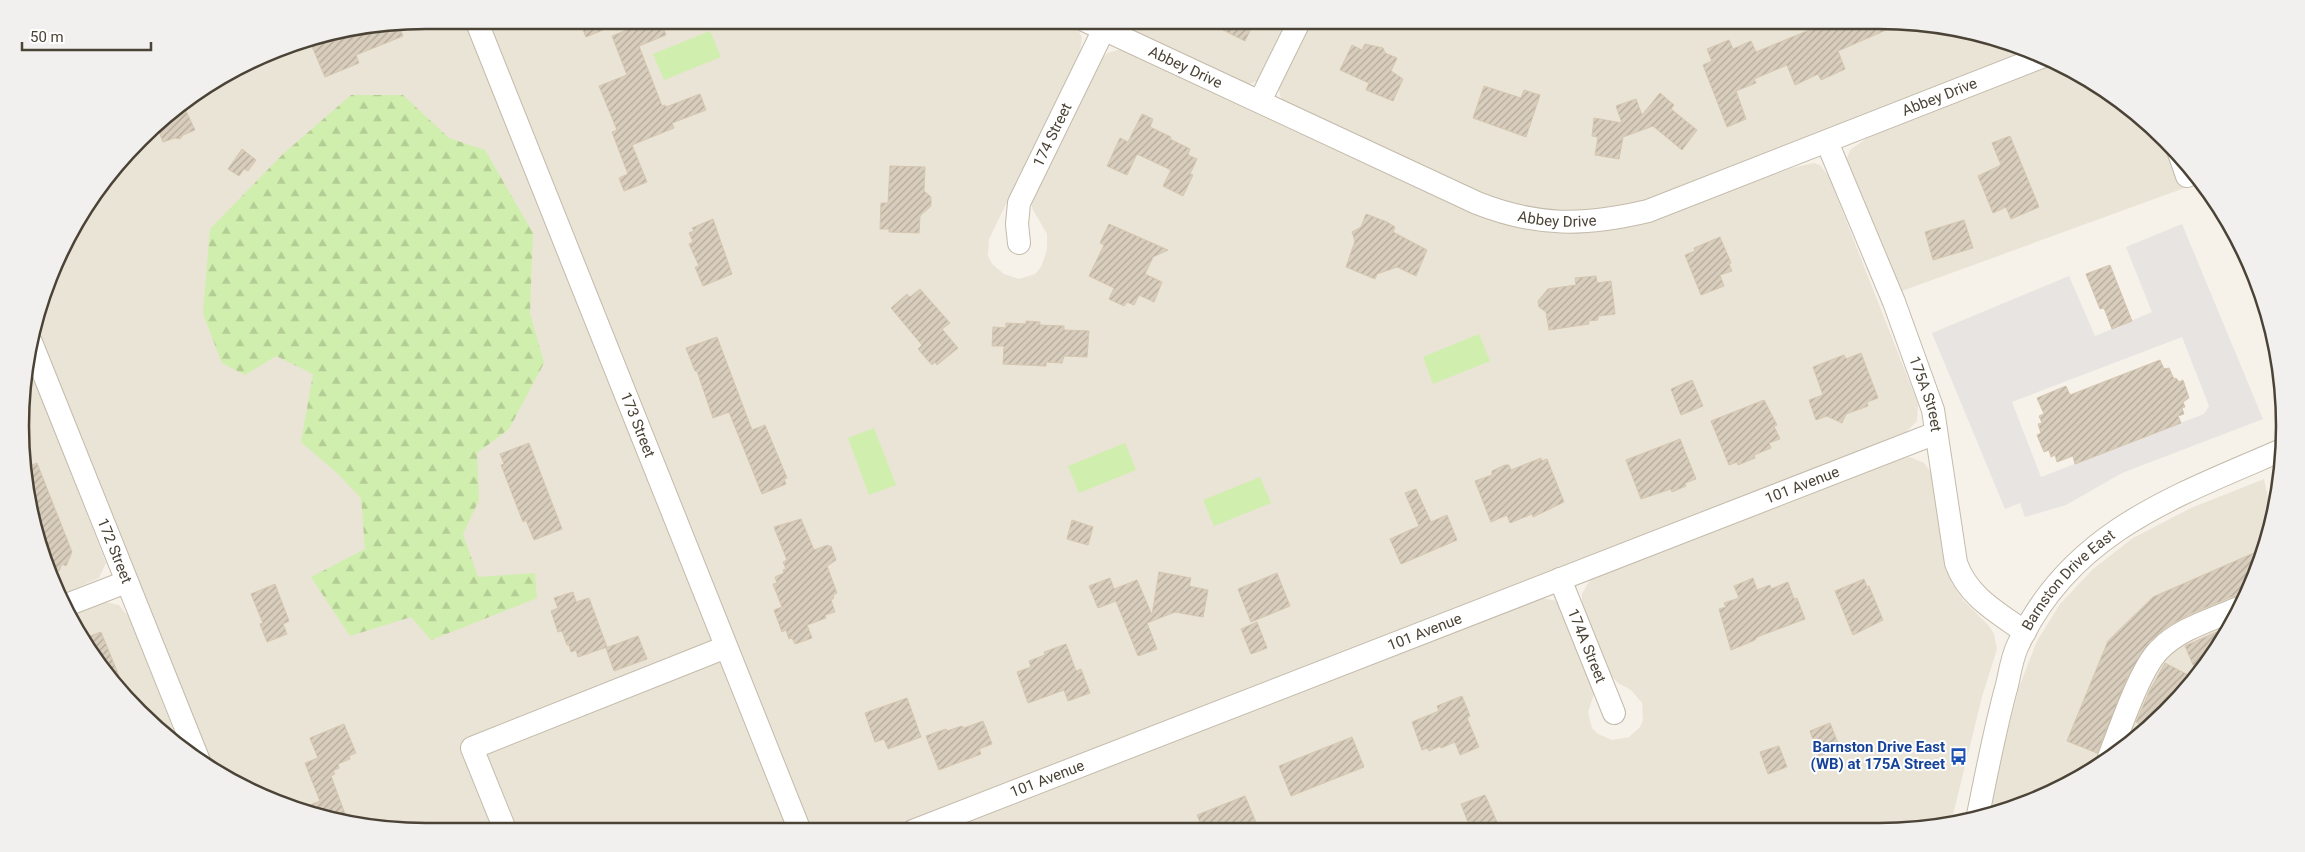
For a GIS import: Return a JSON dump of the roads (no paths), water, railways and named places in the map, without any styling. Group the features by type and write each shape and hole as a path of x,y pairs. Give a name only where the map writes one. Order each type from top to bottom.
{"street":[{"name":"173 Street","path":"480,29 797,823"},
{"name":"174 Street","path":"1019,243 1017,224 1019,203 1092,29"},
{"name":"Abbey Drive","path":"1105,29 1477,203 1504,214 1532,220 1595,222 1648,211 2034,60"},
{"path":"1260,102 1296,29"},
{"name":"175A Street","path":"1827,142 1897,311 1933,410 1956,563 1960,573 1980,600 2025,632"},
{"name":"172 Street","path":"35,353 194,748"},
{"name":"101 Avenue","path":"934,823 1936,433"},
{"name":"Barnston Drive East","path":"1979,811 2017,646 2046,595 2074,563 2117,529 2165,501 2275,453"},
{"name":"174A Street","path":"1560,580 1614,714"},
{"path":"71,603 126,582"},
{"path":"2113,746 2146,668 2160,649 2180,634 2231,611"},
{"path":"502,823 472,748 726,647"}],"place":[{"name":"Barnston Drive East (WB) at 175A Street","path":"1959,756"}]}
